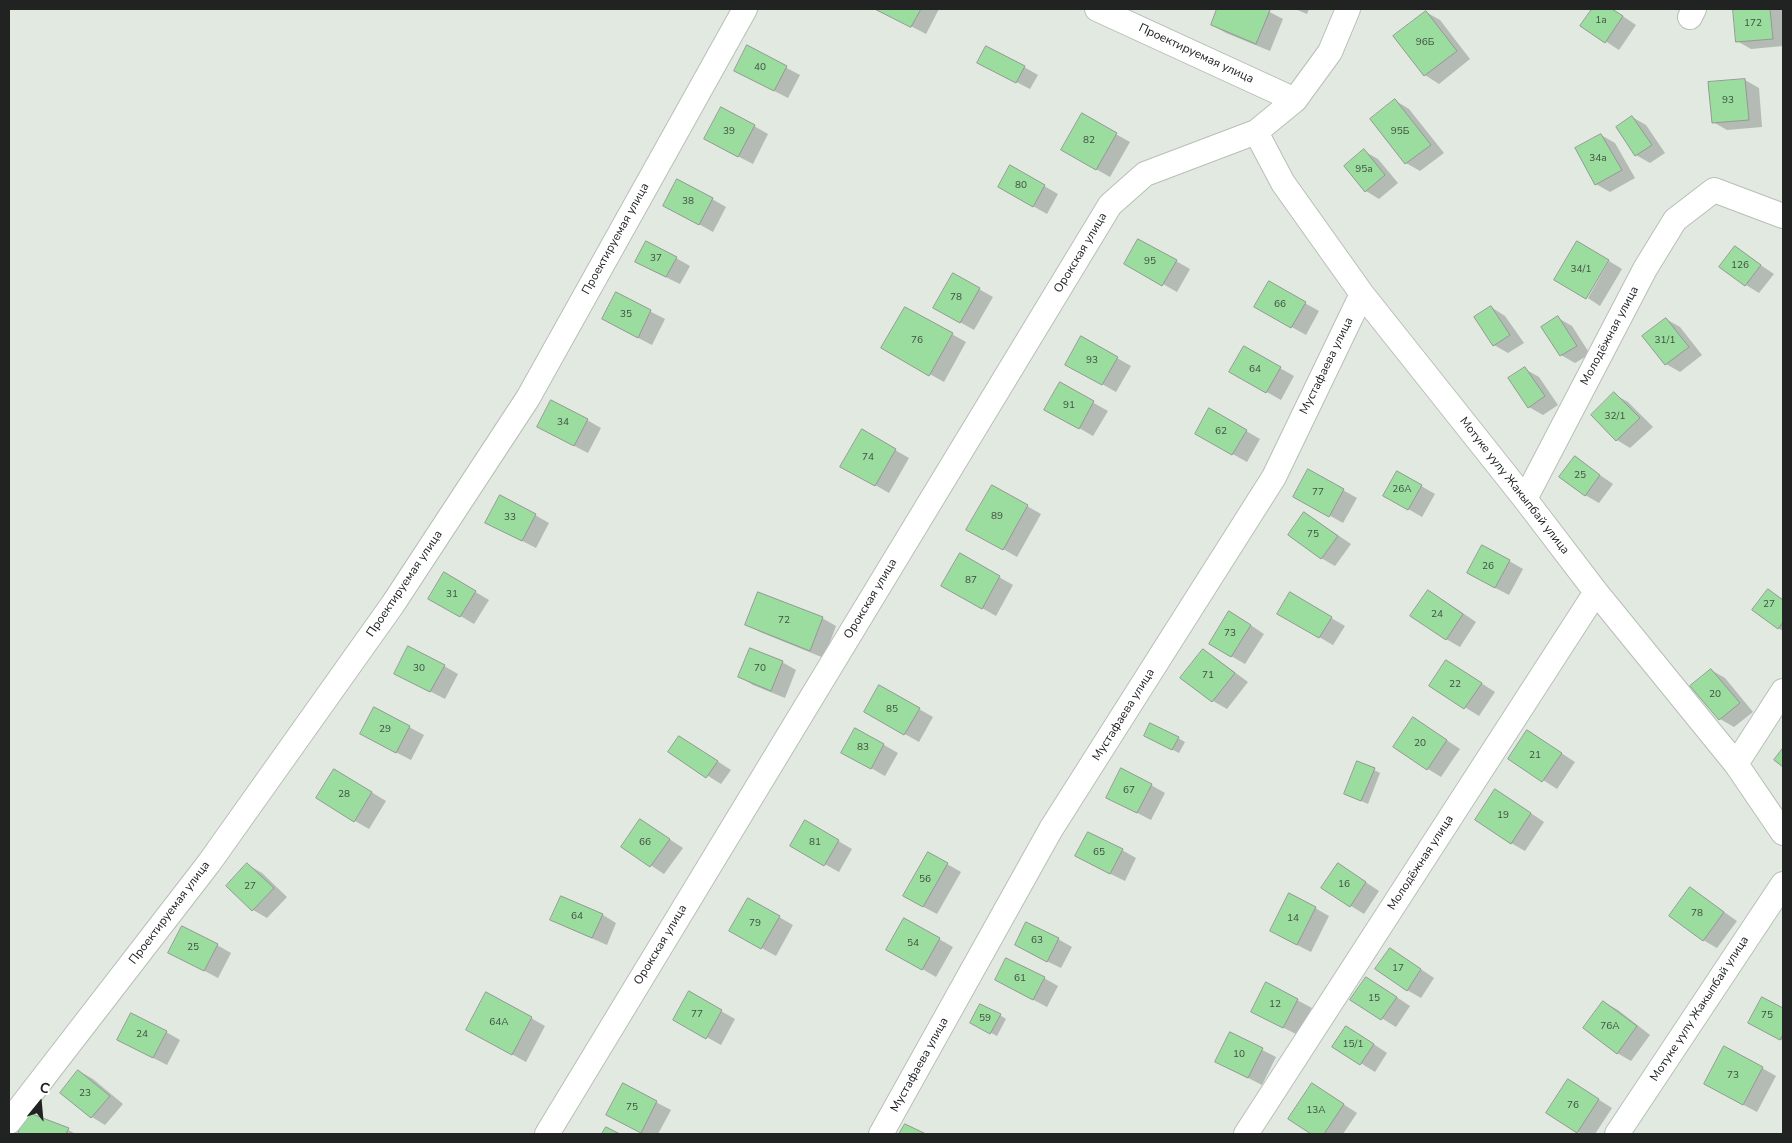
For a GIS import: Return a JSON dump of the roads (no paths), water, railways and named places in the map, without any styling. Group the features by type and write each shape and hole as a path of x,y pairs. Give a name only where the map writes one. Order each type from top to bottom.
{"street":[{"name":"Проектируемая улица","path":"9,1122 209,863 393,604 528,398 745,9"},
{"name":"Проектируемая улица","path":"1097,9 1294,100"},
{"name":"Орокская улица","path":"547,1134 1110,205 1145,174 1256,132 1294,100 1330,52 1348,9"},
{"name":"Мотуке уулу Жакыпбай улица","path":"1256,132 1283,183 1362,294 1525,499 1596,592 1736,764 1783,833"},
{"name":"Молодёжная улица","path":"1525,499 1645,269 1675,220 1714,190 1783,216"},
{"name":"Мустафаева улица","path":"881,1134 1052,829 1274,477 1362,294"},
{"name":"Молодёжная улица","path":"1246,1134 1596,592"},
{"path":"1736,764 1783,691"},
{"name":"Мотуке уулу Жакыпбай улица","path":"1618,1134 1783,884"}]}
